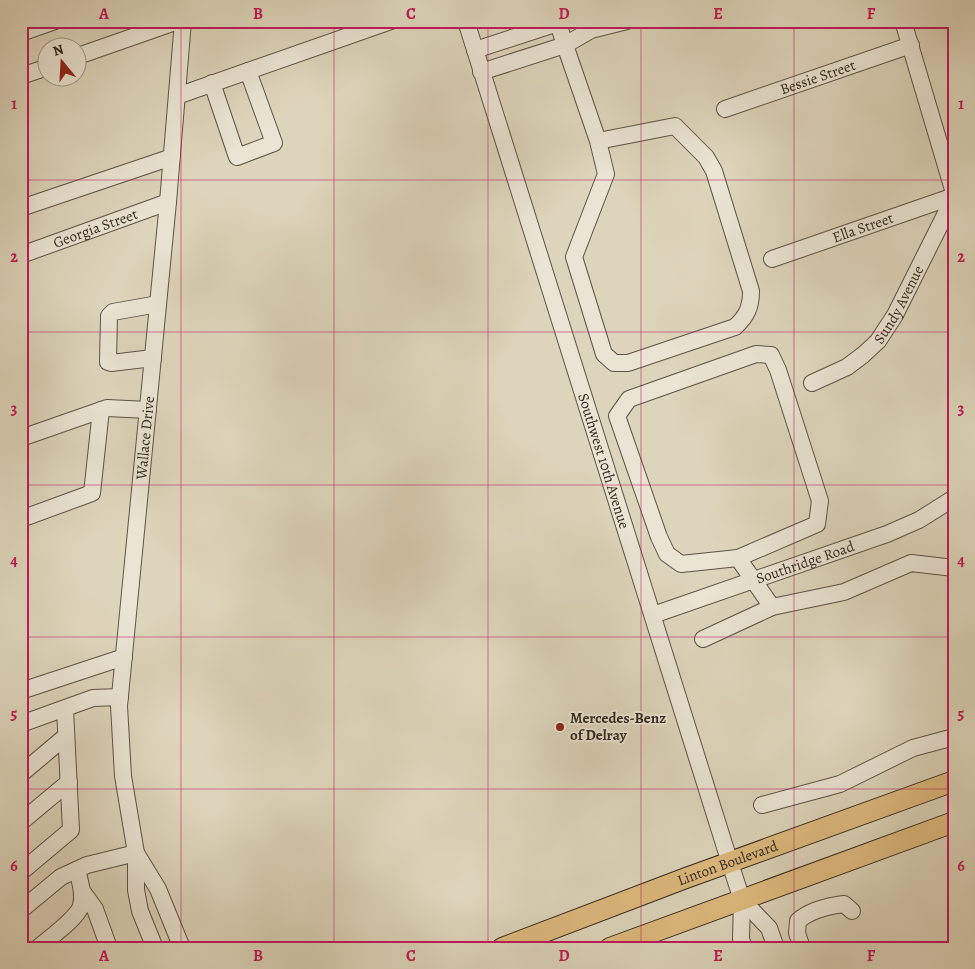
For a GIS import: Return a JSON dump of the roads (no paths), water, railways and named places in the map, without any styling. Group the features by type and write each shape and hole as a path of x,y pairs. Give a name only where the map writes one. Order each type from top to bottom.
{"main road":[{"name":"Linton Boulevard","path":"502,948 954,781"},
{"path":"610,948 954,822"}],"street":[{"path":"21,33 54,21"},
{"path":"88,52 178,21"},
{"name":"Wallace Drive","path":"155,948 140,911 136,890 136,853 123,776 120,697 168,202 183,21"},
{"path":"177,96 391,21"},
{"name":"Southwest 10th Avenue","path":"466,21 742,900 741,939 744,948"},
{"path":"482,72 565,45 591,30 627,21"},
{"path":"903,21 954,195"},
{"path":"474,50 558,22 598,141 606,174 574,258 604,354 614,363 628,363 735,327 748,311 751,291 714,171 706,157 675,126 598,141"},
{"name":"Bessie Street","path":"725,109 911,45"},
{"path":"21,76 38,70"},
{"path":"212,83 237,157 274,143 248,71"},
{"path":"21,208 172,157"},
{"name":"Ella Street","path":"772,259 954,195"},
{"name":"Sundy Avenue","path":"812,383 847,367 864,355 878,341 895,315 954,195"},
{"name":"Georgia Street","path":"21,255 168,202"},
{"path":"153,358 108,362 109,316 113,312 158,304"},
{"path":"756,354 771,355 778,370 820,501 818,524 738,558 682,564 667,554 659,537 618,416 629,398 756,354"},
{"path":"21,438 107,408 148,410"},
{"path":"21,519 92,493 101,410"},
{"name":"Southridge Road","path":"653,615 887,534 919,520 954,498"},
{"path":"738,558 772,607"},
{"path":"702,638 772,607 844,592 911,563 954,568"},
{"path":"21,691 124,657"},
{"path":"21,724 93,698 120,697"},
{"path":"21,872 71,830 64,708"},
{"path":"21,774 66,736"},
{"path":"762,805 840,784 913,748 954,737"},
{"path":"21,822 69,782"},
{"path":"21,910 61,877 87,865 136,853"},
{"name":"Wallace Drive","path":"136,853 158,889 182,948"},
{"path":"77,870 82,891 94,909 109,948"},
{"path":"38,948 74,918 80,906 82,891"},
{"name":"Southwest 10th Avenue","path":"742,900 769,928 776,948"},
{"path":"802,948 797,927 798,922 805,915 831,906 844,904 852,911"}],"place":[{"name":"Mercedes-Benz of Delray","path":"560,727"}]}
